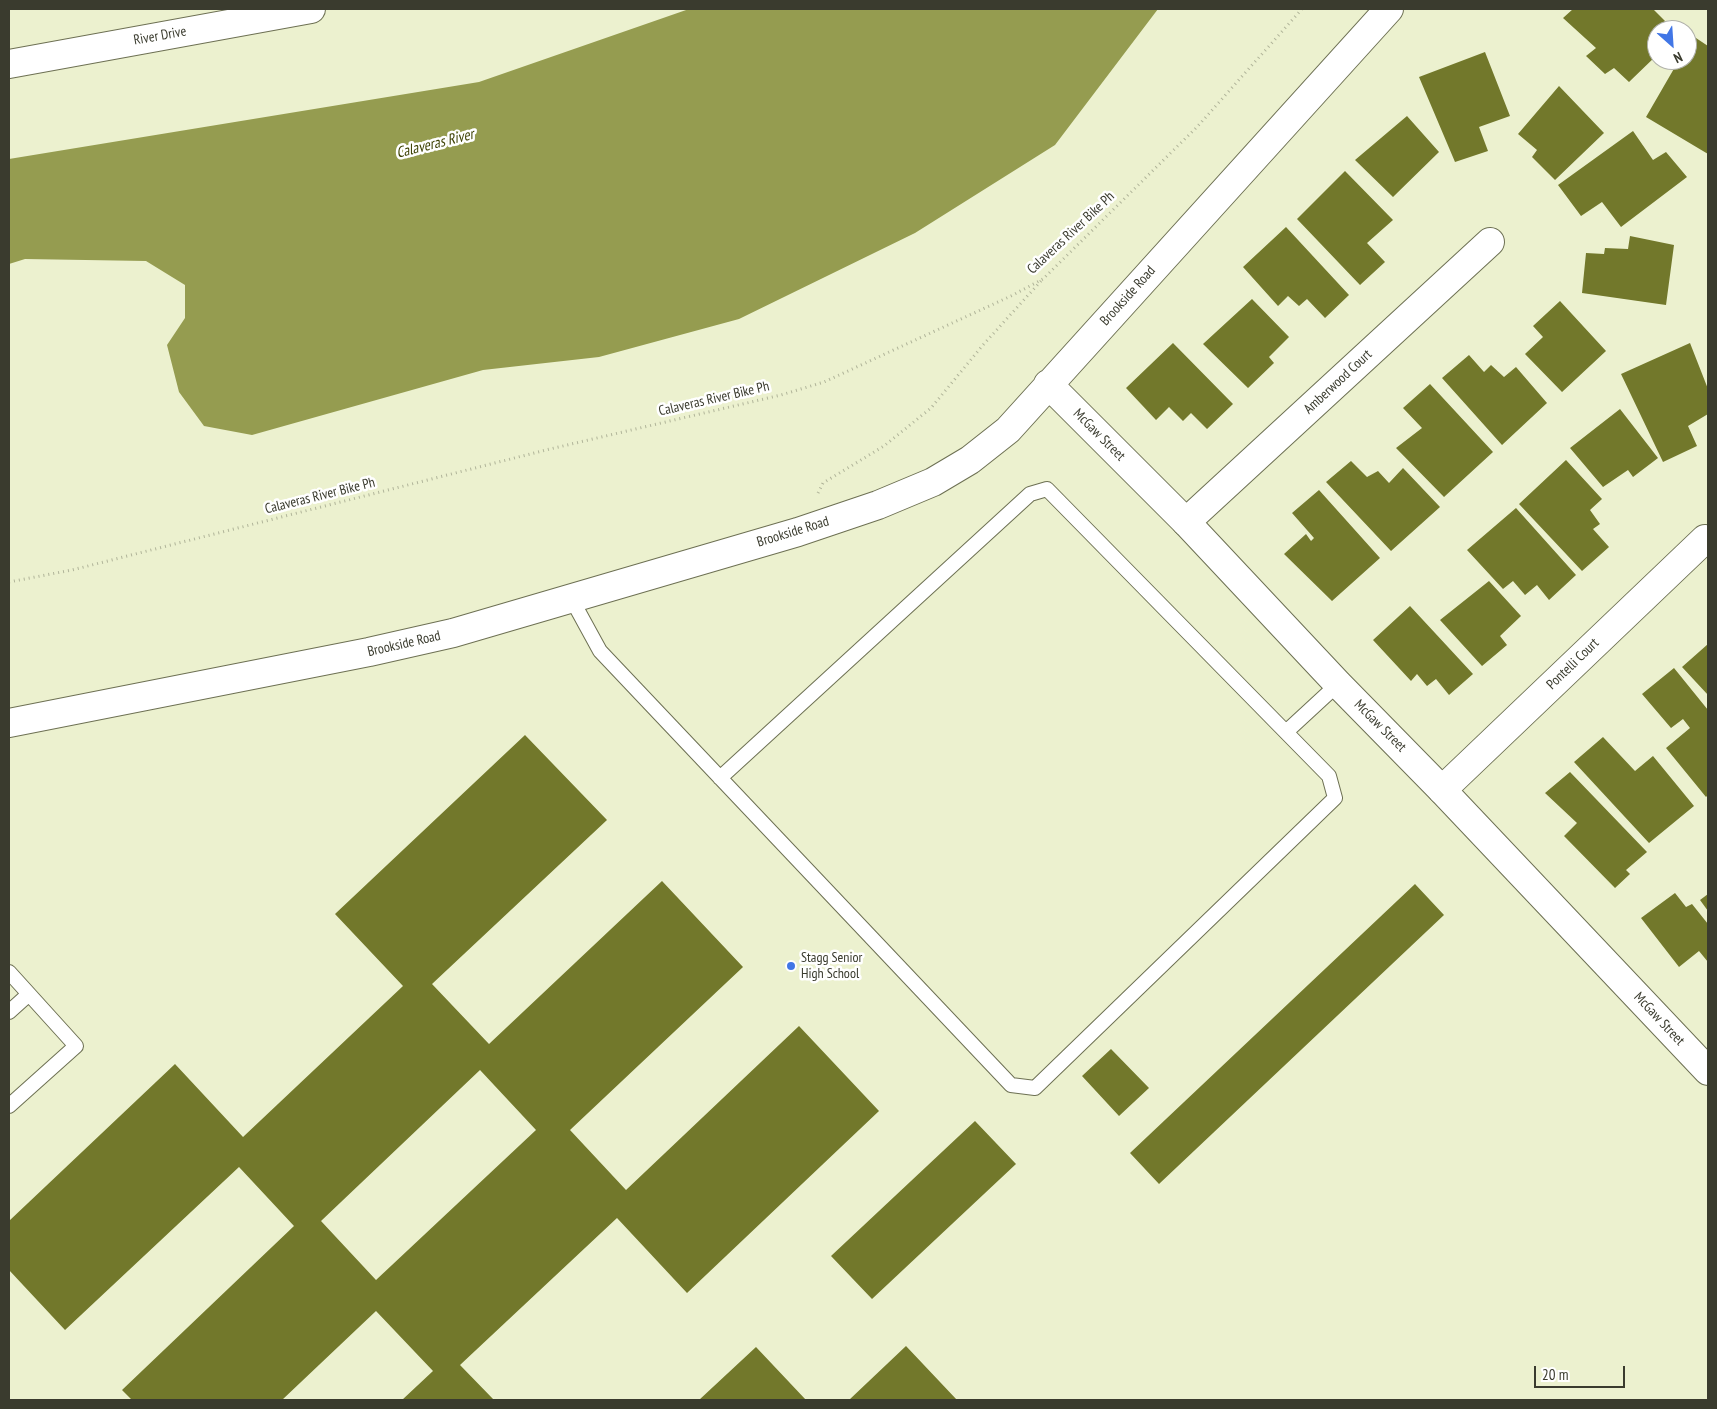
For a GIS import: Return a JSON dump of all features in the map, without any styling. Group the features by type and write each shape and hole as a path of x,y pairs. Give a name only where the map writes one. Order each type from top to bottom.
{"street":[{"name":"River Drive","path":"9,64 311,9"},
{"name":"Brookside Road","path":"9,723 369,652 453,633 798,532 878,505 933,482 970,460 1008,430 1389,9"},
{"name":"Amberwood Court","path":"1186,522 1490,242"},
{"name":"McGaw Street","path":"1048,384 1186,522 1708,1071"},
{"name":"Pontelli Court","path":"1442,790 1705,539"}],"lane":[{"path":"571,598 600,651 720,778 1011,1085 1035,1088 1335,798 1329,776 1047,489 1030,494 720,778"},
{"path":"1286,732 1338,684"},
{"path":"9,972 76,1046 9,1106"},
{"path":"9,1012 29,994"}],"path":[{"name":"Calaveras River Bike Ph","path":"9,582 72,570 550,449 781,395 824,382 1012,296 1043,279 1197,126 1302,9"},
{"path":"798,532 823,483 884,446 931,408 983,345 1043,279"}],"water":[{"name":"Calaveras River","path":"689,9 1158,9 1055,145 915,233 739,319 599,357 483,370 252,435 204,426 179,392 167,345 185,318 185,285 146,261 25,259 9,264 9,159 479,82"}],"building":[{"path":"1573,9 1653,9 1664,20 1647,20 1647,65 1629,82 1614,68 1605,74 1586,56 1596,48 1563,18"},
{"path":"1697,39 1708,46 1708,154 1646,117 1673,70 1697,70"},
{"path":"1485,52 1510,116 1479,127 1488,151 1455,162 1419,77"},
{"path":"1559,86 1604,133 1555,180 1532,157 1537,150 1518,134"},
{"path":"1407,116 1439,152 1393,197 1355,160"},
{"path":"1633,131 1653,160 1666,152 1687,177 1621,227 1602,202 1581,216 1558,185"},
{"path":"1345,171 1393,220 1367,243 1385,262 1360,285 1297,219"},
{"path":"1286,227 1349,295 1325,318 1307,299 1299,306 1288,296 1278,306 1243,267"},
{"path":"1630,236 1674,245 1666,305 1582,293 1586,253 1604,254 1605,248 1628,249"},
{"path":"1252,299 1289,337 1269,357 1274,363 1248,388 1203,344"},
{"path":"1560,301 1606,351 1562,392 1525,354 1543,337 1533,326"},
{"path":"1173,343 1233,404 1207,429 1191,413 1183,421 1169,407 1156,420 1126,388"},
{"path":"1690,343 1708,389 1708,414 1688,426 1697,446 1663,462 1621,374"},
{"path":"1469,355 1484,372 1491,365 1504,377 1516,367 1547,403 1502,445 1442,378"},
{"path":"1430,384 1493,452 1444,497 1396,448 1422,428 1403,408"},
{"path":"1620,409 1658,458 1633,477 1628,470 1603,487 1570,448"},
{"path":"1566,460 1602,499 1590,510 1600,524 1593,529 1609,547 1582,571 1519,504"},
{"path":"1351,461 1367,477 1378,471 1389,483 1403,468 1440,507 1391,551 1326,482"},
{"path":"1319,490 1380,558 1332,601 1284,554 1306,534 1311,541 1314,538 1292,513"},
{"path":"1516,508 1576,575 1549,600 1537,585 1525,595 1513,581 1503,589 1467,550"},
{"path":"1489,581 1521,616 1500,636 1507,645 1482,666 1440,620"},
{"path":"1410,606 1473,674 1449,695 1436,679 1427,686 1417,674 1411,681 1373,640"},
{"path":"1708,644 1708,695 1682,667"},
{"path":"1674,668 1708,710 1708,795 1706,797 1666,748 1690,728 1683,719 1671,728 1642,694"},
{"path":"525,735 607,820 432,984 489,1044 662,881 743,967 570,1130 626,1190 799,1026 879,1111 687,1293 617,1218 460,1365 494,1400 402,1400 433,1371 376,1311 282,1400 132,1400 122,1390 294,1226 239,1167 65,1330 9,1270 9,1221 175,1064 243,1137 403,986 335,914","holes":["480,1070 536,1130 376,1280 321,1221"]},
{"path":"1603,737 1635,771 1653,756 1694,806 1649,843 1574,762"},
{"path":"1570,772 1647,852 1626,870 1630,874 1615,888 1564,836 1577,823 1545,793"},
{"path":"1415,884 1444,915 1159,1184 1130,1153"},
{"path":"1675,893 1686,907 1692,904 1708,924 1708,962 1699,951 1679,967 1641,918"},
{"path":"1708,894 1708,911 1700,900"},
{"path":"1111,1049 1149,1088 1119,1116 1082,1076"},
{"path":"975,1121 1016,1164 872,1299 831,1256"},
{"path":"906,1346 957,1400 849,1400"},
{"path":"756,1347 806,1400 699,1400"}],"place":[{"name":"Stagg Senior High School","path":"791,966"}]}
